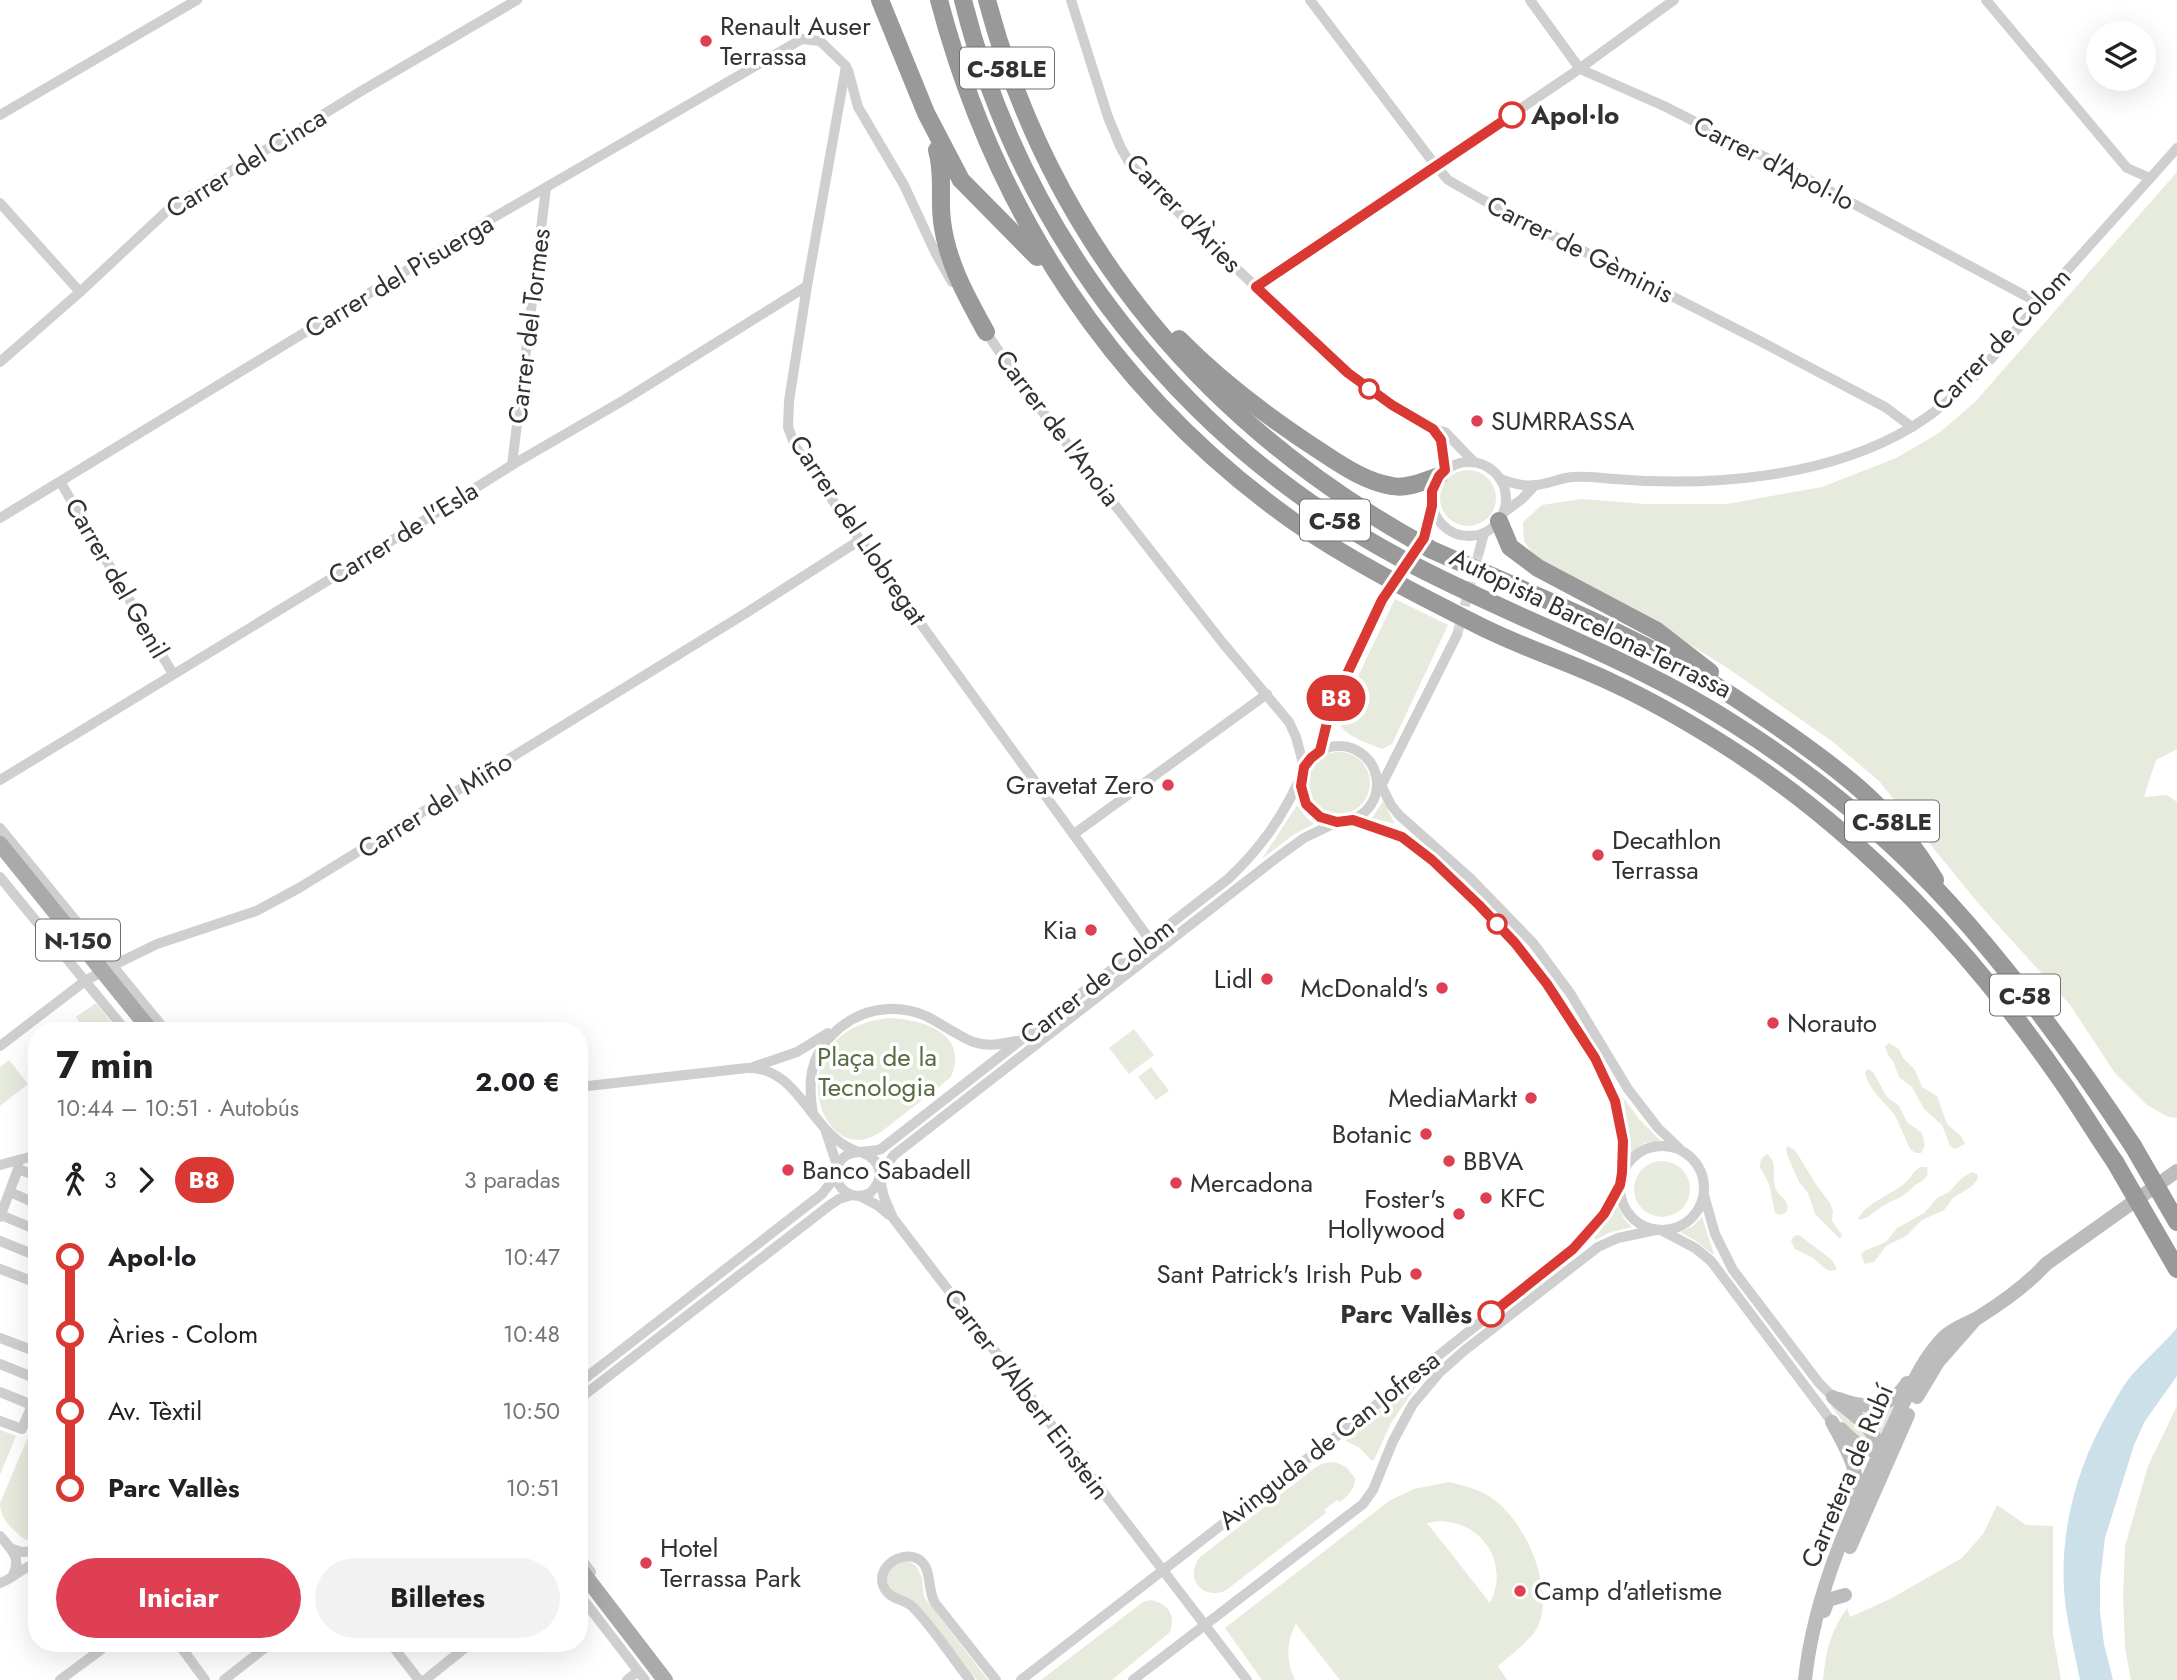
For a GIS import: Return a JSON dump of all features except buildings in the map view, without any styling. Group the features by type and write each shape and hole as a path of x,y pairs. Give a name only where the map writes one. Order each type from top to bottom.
{"highway":[{"path":"880,0 926,113 961,180 1002,219 1065,287"},
{"name":"Autopista Barcelona-Terrassa","path":"939,0 954,55 977,119 1021,214 1065,287 1104,340 1181,427 1261,497 1326,543 1474,623 1614,683 1672,714 1726,746 1833,825 1941,929 2006,1006 2062,1082 2115,1162 2177,1269"},
{"name":"Autopista Barcelona-Terrassa","path":"962,0 975,47 1000,114 1023,166 1061,238 1100,296 1137,344 1196,409 1304,500 1337,522 1401,559 1619,660 1682,693 1791,763 1845,805 1948,903 2023,992 2097,1091 2177,1222"},
{"name":"C-58LE","path":"986,0 1011,80 1033,134 1061,191 1143,314 1217,395 1269,442 1326,485 1405,535 1432,550 1618,634 1697,674 1738,699 1818,755 1881,807 1920,855 1948,903"},
{"path":"926,113 941,165 945,240 958,279 986,332"},
{"path":"1033,134 1121,275 1191,350 1243,397 1352,472 1391,486 1410,485 1442,473"},
{"path":"1501,517 1510,547 1523,558 1557,579 1657,631 1728,686 1799,732 1818,755"}],"main road":[{"name":"N-150","path":"0,844 30,889 118,997 143,1022"},
{"name":"N-150","path":"0,859 30,889"},
{"name":"N-150","path":"118,997 133,1022"},
{"name":"Carretera de Rubí","path":"1806,1680 1810,1643 1834,1592 1869,1501 1921,1389 1933,1370 1976,1319 2035,1277 2050,1272 2176,1174"},
{"name":"Carretera de Rubí","path":"1814,1680 1817,1654 1834,1592 1836,1560 1880,1451 1932,1350 1955,1327 1976,1319"},
{"path":"1833,1397 1863,1406 1884,1404 1904,1388 1912,1373 1923,1363"},
{"path":"1833,1397 1869,1427 1880,1451 1881,1463 1869,1501"},
{"path":"1832,1422 1860,1446 1880,1451 1894,1439 1904,1424"},
{"path":"1832,1422 1853,1463 1857,1488 1829,1561 1834,1592"},
{"path":"588,1580 665,1680"},
{"path":"588,1593 654,1680"}],"street":[{"path":"0,115 197,0"},
{"name":"Carrer del Cinca","path":"0,362 169,209 363,90 517,0"},
{"name":"Carrer d'Àries","path":"1072,0 1108,117 1130,164 1348,373 1392,405 1433,429 1445,432 1474,462"},
{"name":"Carrer de Gèminis","path":"1310,0 1448,180 1885,407 1912,427"},
{"path":"1530,0 1580,69"},
{"path":"1256,287 1580,69 1674,0"},
{"path":"1986,0 2127,168 2150,178"},
{"name":"Carrer del Pisuerga","path":"0,518 546,188 802,39 820,41 846,66"},
{"name":"Carrer del Llobregat","path":"846,66 807,286 789,401 788,427 795,446 860,540 1150,940"},
{"name":"Carrer de l'Anoia","path":"846,66 858,107 904,185 935,252 971,314 1075,454 1294,731 1303,772"},
{"name":"Carrer d'Apol·lo","path":"1580,69 1664,106 1769,159 2039,303"},
{"name":"Carrer de Colom","path":"1500,479 1515,484 1535,485 1574,477 1689,483 1773,474 1872,447 1912,427 1959,391 2177,148"},
{"name":"Carrer del Tormes","path":"512,465 546,188"},
{"path":"0,203 80,292"},
{"name":"Carrer de l'Esla","path":"0,780 807,286"},
{"path":"1433,429 1441,440 1442,473"},
{"path":"1424,538 1432,506 1432,491 1442,473 1453,465 1474,462 1493,471 1505,490 1506,501 1501,517"},
{"name":"Carrer del Genil","path":"61,483 173,674"},
{"path":"1479,552 1485,533 1535,485"},
{"path":"1432,506 1436,517 1452,532 1474,536 1485,533"},
{"name":"Carrer del Miño","path":"31,1022 85,981 114,965 158,944 257,911 299,888 747,613 860,540"},
{"path":"1320,751 1330,710 1382,600"},
{"path":"1353,820 1362,814 1385,780 1457,635"},
{"path":"1074,834 1267,695"},
{"path":"1832,1422 1712,1261 1695,1248 1659,1230 1644,1226 1633,1219 1625,1209 1620,1185 1623,1141 1615,1101 1595,1058 1542,976 1498,925 1426,855 1396,834 1353,820 1337,822 1320,817 1306,804 1303,796 1303,772 1311,758 1334,746 1349,747 1363,754 1376,773 1385,780 1396,811 1470,877 1532,943 1570,993 1628,1089 1658,1128 1678,1148 1694,1159 1702,1171 1704,1195 1715,1234 1733,1270 1819,1383 1833,1397"},
{"name":"Carrer de Colom","path":"861,1152 881,1149 1228,879 1250,858 1283,814 1303,772"},
{"path":"1375,797 1376,773"},
{"name":"Carrer de Colom","path":"880,1177 894,1155 1202,914 1296,843 1337,822"},
{"path":"0,828 159,1022"},
{"path":"0,877 119,1022"},
{"path":"747,1068 797,1052 866,1012 893,1009 915,1012 974,1042 998,1045 1020,1041"},
{"name":"Carrer del Miño","path":"0,1046 28,1025"},
{"path":"814,1116 809,1087 812,1067 820,1049 840,1026"},
{"path":"588,1086 747,1068 763,1069 782,1079 824,1129 831,1144 843,1190 856,1196"},
{"path":"588,1392 834,1201 870,1193 880,1177 874,1159 842,1144 824,1129"},
{"path":"1622,1173 1629,1161 1651,1146 1678,1148"},
{"path":"588,1376 822,1195 847,1155 861,1152"},
{"path":"0,1165 18,1165 28,1160"},
{"path":"18,1165 28,1171"},
{"path":"18,1165 0,1216 28,1227"},
{"name":"Carrer d'Albert Einstein","path":"880,1177 884,1197 893,1218"},
{"name":"Avinguda de Can Jofresa","path":"1021,1680 1573,1249 1604,1214 1620,1185"},
{"path":"9,1192 28,1200"},
{"path":"1659,1230 1677,1228 1690,1220 1699,1209 1704,1195"},
{"name":"Carrer d'Albert Einstein","path":"856,1196 877,1205 893,1218 1247,1680"},
{"name":"Avinguda de Can Jofresa","path":"1133,1680 1363,1504 1373,1490 1393,1441 1413,1404 1448,1365 1598,1247 1618,1238 1659,1230"},
{"path":"0,1241 28,1252"},
{"path":"0,1269 28,1280"},
{"path":"0,1338 28,1349"},
{"path":"0,1364 28,1375"},
{"path":"0,1392 28,1403"},
{"path":"0,1420 22,1429 28,1415"},
{"path":"0,1536 17,1563 13,1575"},
{"path":"0,1543 21,1552 28,1552"},
{"path":"970,1680 910,1604 889,1595 884,1588 883,1571 886,1565 896,1559 910,1557 923,1564 935,1603 996,1680"},
{"path":"0,1583 28,1566"},
{"path":"588,1568 675,1680"},
{"path":"588,1606 645,1680"},
{"path":"60,1680 98,1652"},
{"path":"185,1652 205,1680"},
{"path":"224,1680 260,1652"},
{"path":"397,1652 419,1680"},
{"path":"425,1680 460,1652"},
{"path":"627,1680 638,1671"}],"green space":[{"path":"2177,172 2177,749 2156,760 2144,797 2167,795 2177,802 2177,1118 2168,1117 2147,1105 2115,1073 2070,1005 1978,903 1879,781 1833,742 1726,667 1652,621 1544,562 1524,541 1523,522 1542,505 1581,499 1645,504 1727,504 1822,487 1896,458 1939,433 1975,402"},
{"path":"1462,470 1474,470 1484,474 1492,482 1496,498 1492,514 1484,522 1474,526 1462,526 1452,522 1444,514 1440,504 1440,492 1444,482 1452,474"},
{"path":"1395,599 1448,625 1392,744 1382,749 1349,734 1338,718"},
{"path":"1339,752 1361,761 1370,783 1361,805 1339,814 1317,805 1308,783 1317,761"},
{"path":"1383,801 1395,824 1372,818"},
{"path":"1297,805 1314,824 1293,835 1262,859"},
{"path":"96,1003 111,1022 80,1022 76,1017"},
{"name":"Plaça de la Tecnologia","path":"888,1018 928,1026 949,1040 954,1050 955,1062 951,1077 877,1134 869,1138 850,1139 834,1129 823,1112 818,1090 821,1066 833,1044 854,1027"},
{"path":"1134,1029 1154,1055 1129,1074 1109,1048"},
{"path":"1889,1043 1899,1049 1903,1058 1915,1070 1922,1087 1937,1096 1947,1124 1961,1136 1965,1144 1955,1149 1950,1146 1942,1125 1924,1109 1912,1087 1899,1077 1885,1046"},
{"path":"9,1060 28,1084 0,1106 0,1067"},
{"path":"1151,1067 1169,1091 1156,1100 1138,1077"},
{"path":"1868,1069 1873,1072 1887,1097 1899,1106 1907,1122 1922,1133 1925,1146 1921,1153 1911,1150 1894,1114 1871,1086 1865,1073"},
{"path":"1623,1097 1639,1119 1661,1141 1645,1143 1628,1154 1628,1127"},
{"path":"1788,1146 1795,1150 1830,1203 1832,1221 1842,1235 1840,1239 1815,1214 1808,1193 1799,1182 1788,1157"},
{"path":"1767,1154 1774,1165 1775,1187 1788,1208 1787,1212 1780,1215 1775,1213 1769,1184 1760,1167 1761,1159"},
{"path":"1662,1161 1673,1163 1682,1169 1688,1178 1688,1200 1682,1209 1673,1215 1662,1217 1651,1215 1642,1209 1636,1200 1634,1189 1636,1178 1642,1169 1651,1163"},
{"path":"1920,1167 1927,1167 1924,1180 1902,1196 1858,1220 1866,1209 1900,1187"},
{"path":"1972,1172 1977,1174 1978,1179 1971,1187 1953,1198 1944,1210 1922,1220 1906,1236 1886,1246 1874,1262 1865,1264 1861,1255 1864,1251 1886,1242 1897,1228 1924,1213 1937,1198 1949,1192"},
{"path":"1616,1204 1632,1227 1608,1233 1596,1240 1594,1238"},
{"path":"1702,1217 1714,1254 1680,1232 1693,1226"},
{"path":"1799,1235 1832,1260 1837,1269 1827,1270 1813,1258 1795,1249 1791,1241 1794,1236"},
{"path":"1422,1378 1391,1423 1374,1460 1346,1441 1349,1434"},
{"path":"1897,1404 1883,1438 1863,1412 1886,1409"},
{"path":"1832,1405 1859,1424 1869,1441 1867,1443 1846,1426"},
{"path":"2177,1406 2177,1680 2131,1680 2125,1648 2125,1546 2148,1466"},
{"path":"0,1430 16,1436 0,1475"},
{"path":"28,1437 28,1540 8,1524 0,1503"},
{"path":"1335,1462 1346,1467 1355,1478 1353,1489 1345,1498 1340,1502 1337,1500 1324,1510 1326,1513 1225,1591 1209,1592 1198,1585 1194,1572 1200,1557 1316,1467"},
{"path":"1449,1482 1480,1491 1502,1506 1514,1520 1533,1554 1539,1572 1543,1608 1539,1624 1532,1635 1498,1666 1507,1680 1340,1680 1296,1624 1288,1652 1295,1680 1262,1680 1225,1628 1389,1501 1414,1489","holes":["1427,1523 1455,1523 1480,1537 1489,1548 1497,1574 1490,1603"]},
{"path":"1997,1505 2026,1525 2053,1526 2053,1635 2061,1680 1823,1680 1830,1642 1847,1608 1850,1617 1890,1599 1962,1558 1983,1534"},
{"path":"910,1562 917,1567 922,1578 924,1597 988,1680 977,1680 915,1602 894,1593 888,1585 887,1578 891,1567"},
{"path":"1150,1600 1162,1604 1169,1611 1172,1620 1170,1632 1112,1680 1041,1680 1143,1602"}],"water":[{"path":"2177,1328 2177,1376 2145,1421 2134,1445 2105,1538 2100,1580 2100,1612 2113,1680 2080,1680 2066,1611 2064,1576 2064,1551 2072,1503 2087,1455 2120,1392 2132,1375"}],"tunnel":[{"path":"1382,600 1422,541"},
{"path":"1457,635 1479,552"}],"bus line":[{"name":"B8","path":"1491,1314 1573,1249 1604,1214 1620,1185 1622,1173 1623,1141 1615,1101 1595,1058 1547,984 1512,940 1432,860 1390,831 1353,820 1328,821 1306,804 1301,786 1304,767 1320,751 1330,710 1382,600 1424,538 1432,506 1432,491 1445,470 1441,440 1433,429 1392,405 1348,373 1256,287 1512,115"}],"place":[{"name":"Renault Auser Terrassa","path":"706,41"},
{"name":"Apol·lo","path":"1512,115"},
{"name":"SUMRRASSA","path":"1477,421"},
{"name":"Gravetat Zero","path":"1168,785"},
{"name":"Decathlon Terrassa","path":"1598,855"},
{"name":"Kia","path":"1091,930"},
{"name":"Lidl","path":"1267,979"},
{"name":"McDonald's","path":"1442,988"},
{"name":"Norauto","path":"1773,1023"},
{"name":"MediaMarkt","path":"1531,1098"},
{"name":"Botanic","path":"1426,1134"},
{"name":"BBVA","path":"1449,1161"},
{"name":"Banco Sabadell","path":"788,1170"},
{"name":"Mercadona","path":"1176,1183"},
{"name":"KFC","path":"1486,1198"},
{"name":"Foster's Hollywood","path":"1459,1214"},
{"name":"Sant Patrick's Irish Pub","path":"1416,1274"},
{"name":"Parc Vallès","path":"1491,1314"},
{"name":"Hotel Terrassa Park","path":"646,1563"},
{"name":"Camp d'atletisme","path":"1520,1591"}]}
